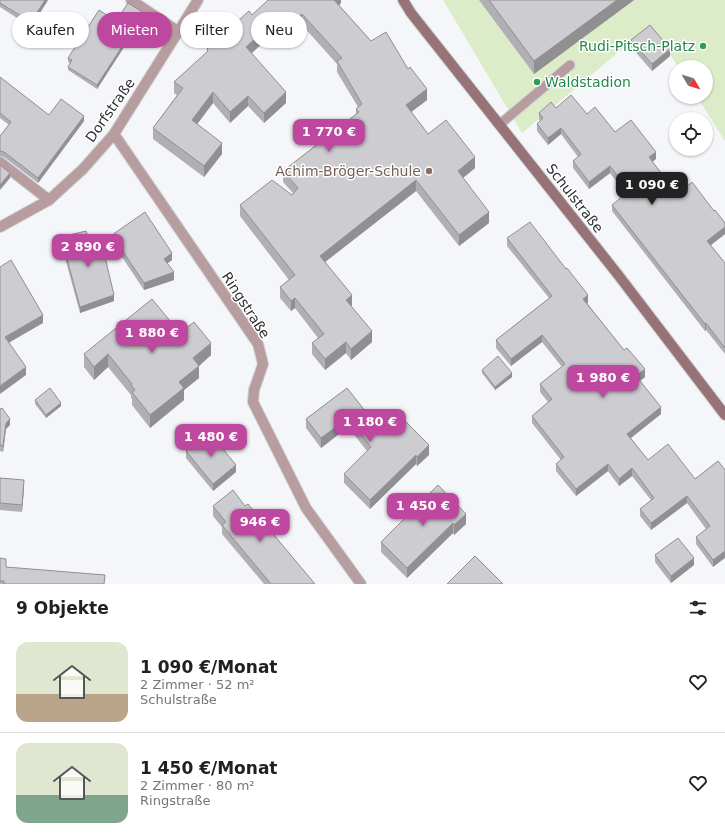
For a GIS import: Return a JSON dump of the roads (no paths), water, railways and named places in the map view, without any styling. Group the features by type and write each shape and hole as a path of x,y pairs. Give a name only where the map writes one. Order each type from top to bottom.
{"main road":[{"name":"Schulstraße","path":"403,0 411,13 619,276 725,415"}],"street":[{"path":"131,0 179,32"},
{"name":"Dorfstraße","path":"0,227 49,200 83,169 114,134 198,0"},
{"name":"Ringstraße","path":"114,134 258,344 263,364 254,390 253,402 306,508 361,584"},
{"path":"0,162 49,200"}],"lane":[{"path":"499,125 570,65"}],"place":[{"name":"Rudi-Pitsch-Platz","path":"703,46"},
{"name":"Waldstadion","path":"537,82"},
{"name":"Achim-Bröger-Schule","path":"429,171"}]}
